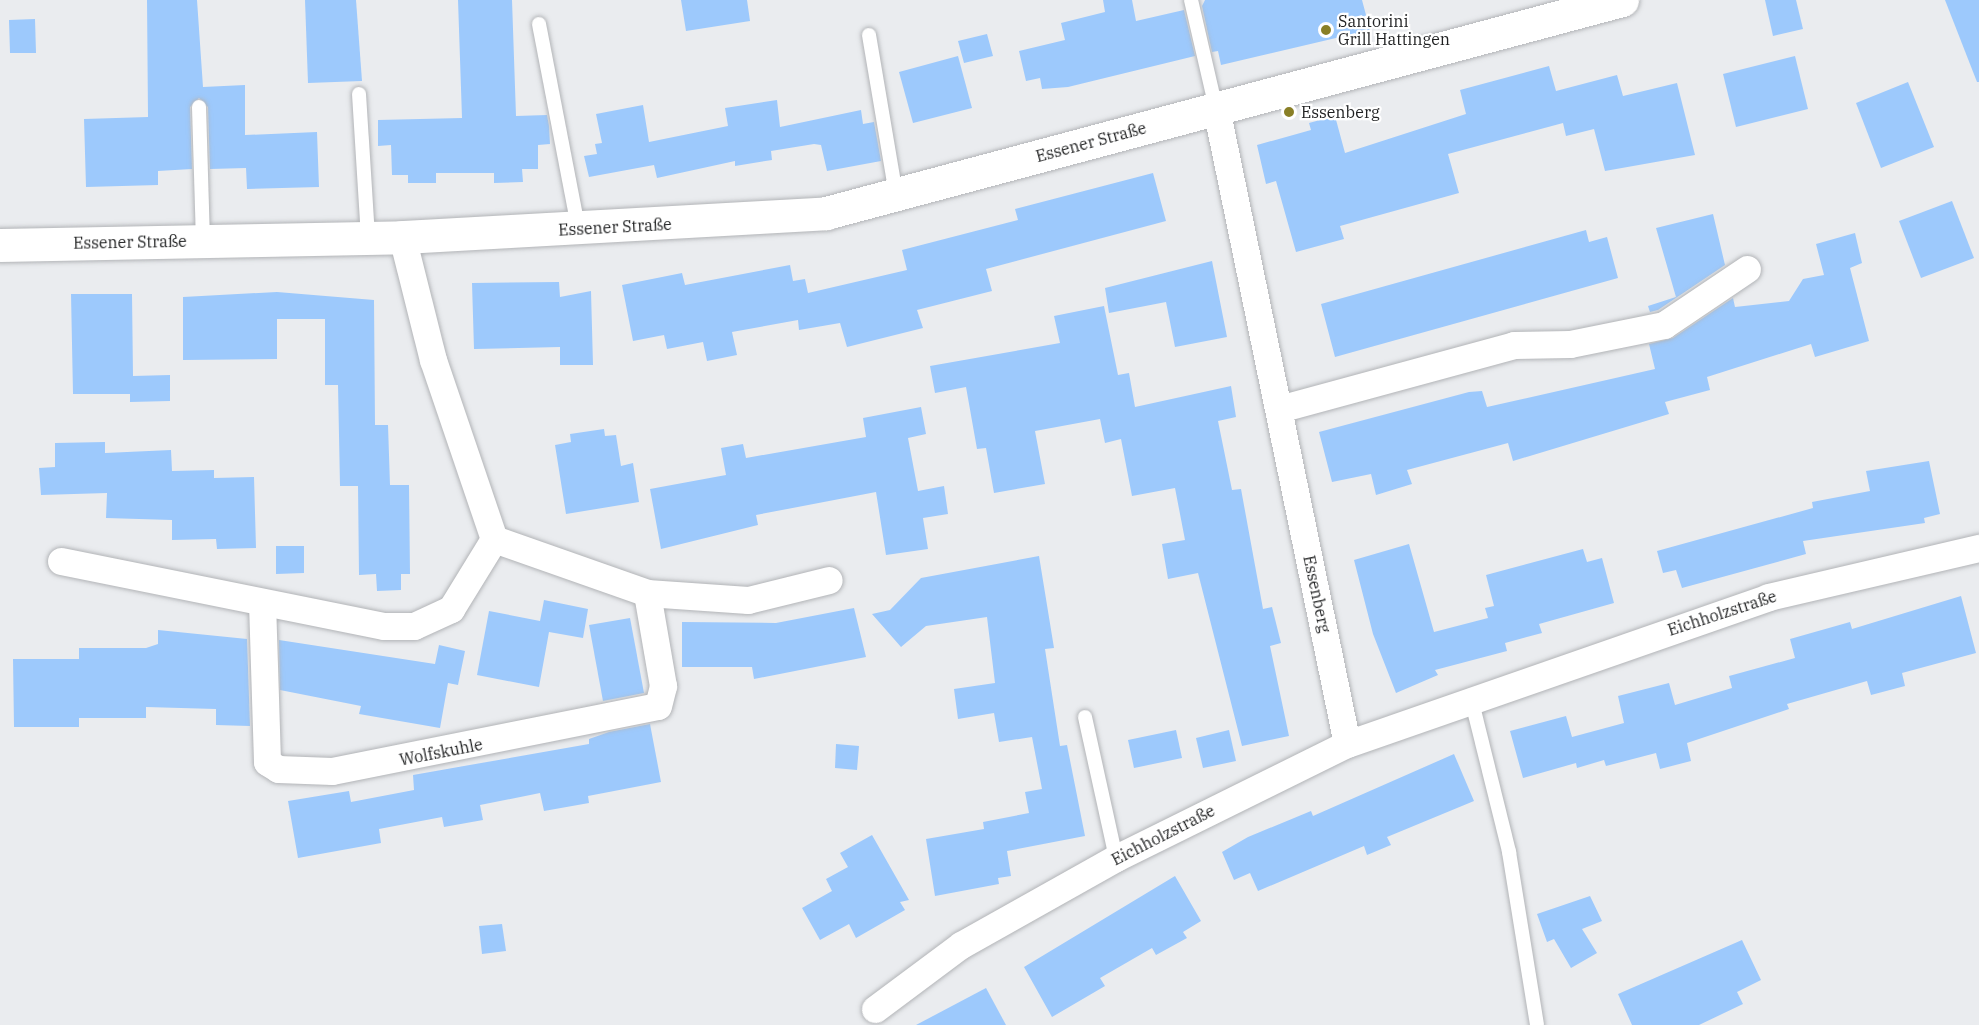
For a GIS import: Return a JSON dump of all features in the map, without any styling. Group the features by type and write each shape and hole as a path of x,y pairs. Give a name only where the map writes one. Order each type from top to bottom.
{"street":[{"name":"Essener Straße","path":"0,245 402,237 769,220 826,213 1622,0"},
{"name":"Essenberg","path":"1216,108 1347,744"},
{"path":"402,237 433,360 495,539"},
{"path":"1279,409 1514,345 1570,344 1664,325 1747,269"},
{"path":"495,539 647,593 748,600 829,580"},
{"path":"61,561 384,626 414,626 451,609 495,539"},
{"name":"Eichholzstraße","path":"875,1009 961,945 1116,858 1347,744 1471,698 1768,597 1979,548"},
{"name":"Wolfskuhle","path":"262,602 267,762 278,769 332,771 658,706 663,686 647,593"}],"lane":[{"path":"1191,0 1216,108"},
{"path":"540,24 578,229"},
{"path":"869,35 896,194"},
{"path":"359,94 368,237"},
{"path":"200,107 203,241"},
{"path":"1471,698 1509,852 1537,1025"},
{"path":"1085,717 1116,858"}],"building":[{"path":"147,0 197,0 203,87 245,85 245,135 317,132 319,187 247,189 246,168 210,169 208,107 199,98 190,107 192,169 158,171 158,185 86,187 84,119 148,117"},
{"path":"305,0 356,0 362,81 308,83"},
{"path":"458,0 512,0 516,116 547,115 549,126 550,144 538,145 538,169 522,169 523,182 494,183 494,173 436,173 436,183 408,183 408,175 392,175 391,145 378,146 378,120 462,118"},
{"path":"681,0 747,0 750,21 686,31"},
{"path":"1103,0 1132,0 1136,21 1184,10 1195,56 1068,87 1042,89 1040,78 1026,81 1019,51 1065,40 1061,23 1105,12"},
{"path":"1205,0 1362,0 1370,30 1221,65 1218,51 1212,52 1202,6"},
{"path":"1765,0 1796,0 1803,29 1773,36"},
{"path":"1945,0 1979,0 1979,82 1977,82"},
{"path":"35,19 36,53 10,53 9,20"},
{"path":"987,34 993,56 964,63 958,41"},
{"path":"958,56 972,108 913,123 899,72"},
{"path":"1795,56 1808,109 1736,127 1723,74"},
{"path":"1549,66 1556,91 1617,75 1623,96 1677,83 1695,155 1605,171 1594,129 1566,136 1563,123 1448,154 1459,193 1340,226 1344,239 1296,252 1276,181 1266,184 1257,145 1311,130 1309,123 1335,116 1345,153 1466,114 1460,90"},
{"path":"1908,82 1934,147 1881,168 1856,103"},
{"path":"777,100 780,127 861,110 863,124 874,122 881,161 827,171 821,145 814,144 771,151 772,160 735,166 735,161 657,178 654,165 589,177 584,156 597,154 595,144 602,143 596,114 643,105 649,142 728,126 725,108"},
{"path":"1153,173 1166,221 986,269 992,291 917,310 923,328 847,347 840,323 799,330 798,320 732,332 737,355 707,361 703,342 667,349 664,335 633,341 622,285 682,273 685,285 790,265 793,281 805,279 808,293 907,270 902,250 1018,220 1015,209"},
{"path":"1952,201 1974,258 1921,278 1899,221"},
{"path":"1713,214 1725,265 1658,310 1650,312 1648,306 1676,297 1656,228"},
{"path":"1586,230 1589,242 1607,237 1618,278 1335,357 1321,304"},
{"path":"1855,233 1862,263 1850,268 1869,341 1815,357 1811,344 1707,377 1710,390 1665,402 1669,414 1513,461 1508,443 1407,470 1412,484 1376,495 1371,474 1332,482 1319,432 1469,392 1482,391 1487,407 1655,369 1649,344 1673,338 1733,298 1735,307 1789,301 1803,279 1824,275 1816,244"},
{"path":"1212,261 1227,337 1175,347 1166,302 1109,313 1105,288"},
{"path":"559,282 560,297 591,291 593,365 560,365 560,347 474,349 472,283"},
{"path":"277,292 374,300 375,425 388,425 390,485 409,485 410,574 401,574 401,590 377,591 376,574 359,575 358,486 340,486 338,385 325,385 325,319 277,319 277,359 183,360 183,297"},
{"path":"71,294 132,294 133,376 170,375 170,401 130,402 130,394 73,394"},
{"path":"1104,306 1118,375 1129,373 1135,407 1231,386 1236,417 1218,421 1232,490 1241,489 1263,609 1272,607 1281,643 1270,646 1289,736 1242,746 1198,573 1168,579 1162,544 1185,540 1175,488 1132,496 1121,439 1105,443 1100,419 1035,431 1045,484 994,493 986,448 977,449 966,387 935,393 930,366 1060,343 1054,316"},
{"path":"921,407 926,434 908,438 918,491 944,486 948,514 923,518 928,549 886,555 876,492 756,515 758,525 661,549 650,489 726,475 721,448 743,444 746,458 866,437 863,418"},
{"path":"604,429 605,436 616,435 621,466 633,463 639,502 566,514 555,445 571,442 570,434"},
{"path":"105,442 105,453 171,450 172,471 214,470 214,478 254,477 256,548 217,549 216,539 172,540 172,520 106,518 107,493 41,495 39,468 55,467 55,443"},
{"path":"1929,461 1940,514 1924,518 1925,523 1803,541 1806,554 1682,588 1676,570 1663,573 1657,551 1813,508 1812,502 1870,491 1866,471"},
{"path":"1409,544 1434,632 1488,618 1485,608 1494,606 1486,575 1583,549 1587,562 1602,558 1614,603 1539,624 1542,633 1505,643 1507,651 1435,670 1438,675 1396,693 1373,634 1354,560"},
{"path":"276,546 304,546 304,573 276,574"},
{"path":"1039,556 1054,648 1045,649 1060,746 1067,745 1085,836 1007,851 1011,876 998,878 999,884 935,896 926,839 984,829 983,822 1029,813 1025,792 1042,789 1032,737 999,742 994,713 958,719 954,689 995,683 987,617 926,626 901,647 872,614 890,610 921,578"},
{"path":"1961,596 1976,653 1902,673 1905,686 1871,695 1867,681 1787,704 1789,709 1687,743 1691,761 1660,769 1656,753 1606,766 1604,760 1577,768 1576,763 1523,778 1510,731 1566,716 1572,737 1624,723 1618,696 1669,683 1675,705 1732,688 1729,676 1795,658 1790,639 1850,622 1852,629"},
{"path":"544,600 588,609 583,638 549,632 539,687 477,675 489,611 540,621"},
{"path":"854,608 866,657 754,679 752,667 682,667 682,622 776,623"},
{"path":"630,618 644,693 603,701 589,625"},
{"path":"158,630 247,639 250,726 216,725 216,709 146,707 146,718 79,718 79,727 14,727 13,659 79,659 79,648 146,648 158,644"},
{"path":"279,640 435,664 439,645 465,651 458,685 448,683 440,728 359,714 361,706 280,690"},
{"path":"650,724 661,782 588,796 589,803 544,811 540,793 480,805 483,820 444,827 442,817 379,829 381,843 298,858 288,801 349,791 351,802 414,790 413,775 589,744 589,739 609,732"},
{"path":"1176,730 1182,758 1134,768 1128,740"},
{"path":"1229,730 1236,761 1203,768 1196,738"},
{"path":"836,744 859,746 857,770 835,768"},
{"path":"1454,754 1474,801 1387,837 1391,845 1367,855 1364,846 1258,891 1250,873 1234,880 1222,852 1248,837 1311,811 1313,816"},
{"path":"872,835 909,900 900,902 905,910 856,938 849,924 820,940 802,908 832,891 826,879 848,867 840,853"},
{"path":"1175,876 1201,921 1183,932 1187,938 1156,955 1152,948 1100,978 1105,986 1052,1017 1024,967"},
{"path":"1590,896 1602,921 1582,929 1597,953 1571,968 1554,939 1547,942 1537,914"},
{"path":"502,924 506,951 482,954 479,926"},
{"path":"1742,940 1761,980 1737,992 1743,1004 1699,1025 1632,1025 1618,994"},
{"path":"986,988 1006,1025 916,1025"}],"place":[{"name":"Santorini Grill Hattingen","path":"1326,30"},
{"name":"Essenberg","path":"1289,112"}]}
